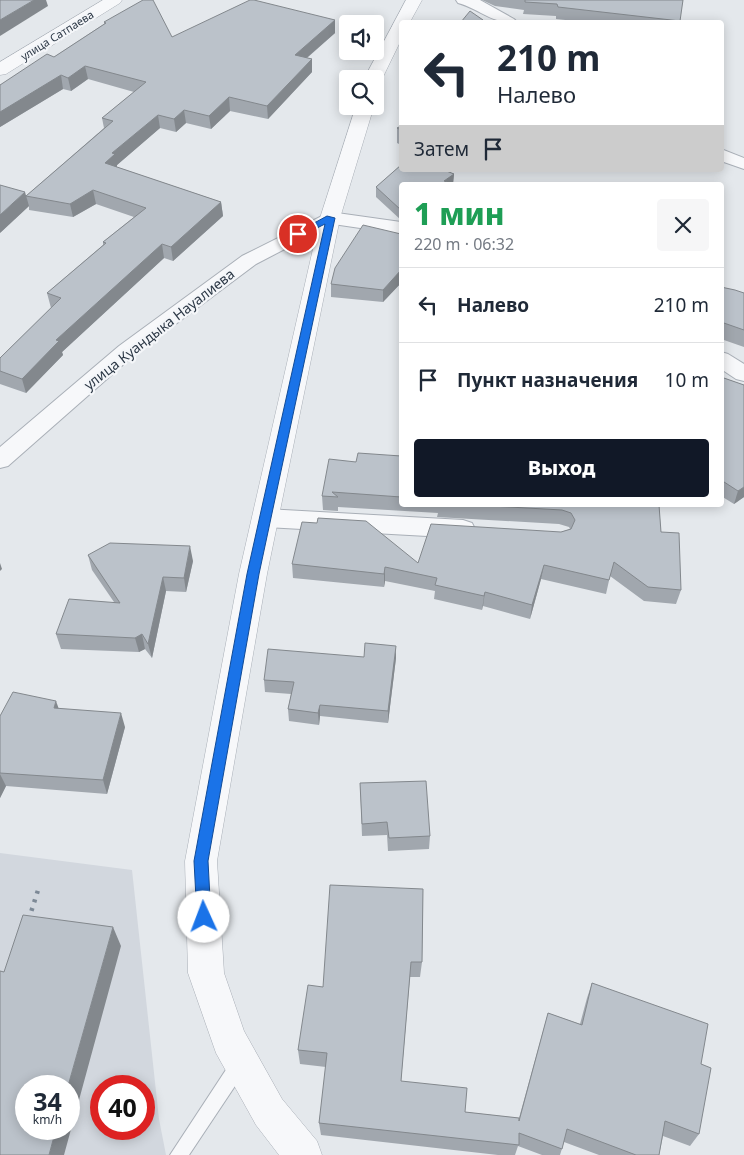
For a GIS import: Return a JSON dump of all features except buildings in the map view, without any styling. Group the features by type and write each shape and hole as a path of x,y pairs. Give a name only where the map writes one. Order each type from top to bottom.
{"street":[{"name":"улица Сатпаева","path":"0,70 114,0"},
{"path":"404,20 414,0"},
{"path":"463,0 472,1 505,20"},
{"path":"378,70 399,29"},
{"path":"303,1155 269,1112 229,1040 206,973 201,861 253,574 330,218 362,115"},
{"path":"724,155 744,164"},
{"path":"330,218 399,228"},
{"name":"улица Куандыка Науалиева","path":"0,460 126,351 249,260 330,218"},
{"path":"724,361 744,374"},
{"path":"266,518 490,531"}],"lane":[{"path":"179,1155 241,1062"}],"shaded area":[{"path":"0,853 132,870 154,1075 90,1075 90,1140 155,1140 155,1082 159,1119 166,1155 0,1155"}],"railway":[{"path":"26,928 39,887"}],"route":[{"path":"204,917 201,861 253,574 330,218 298,234"}]}
